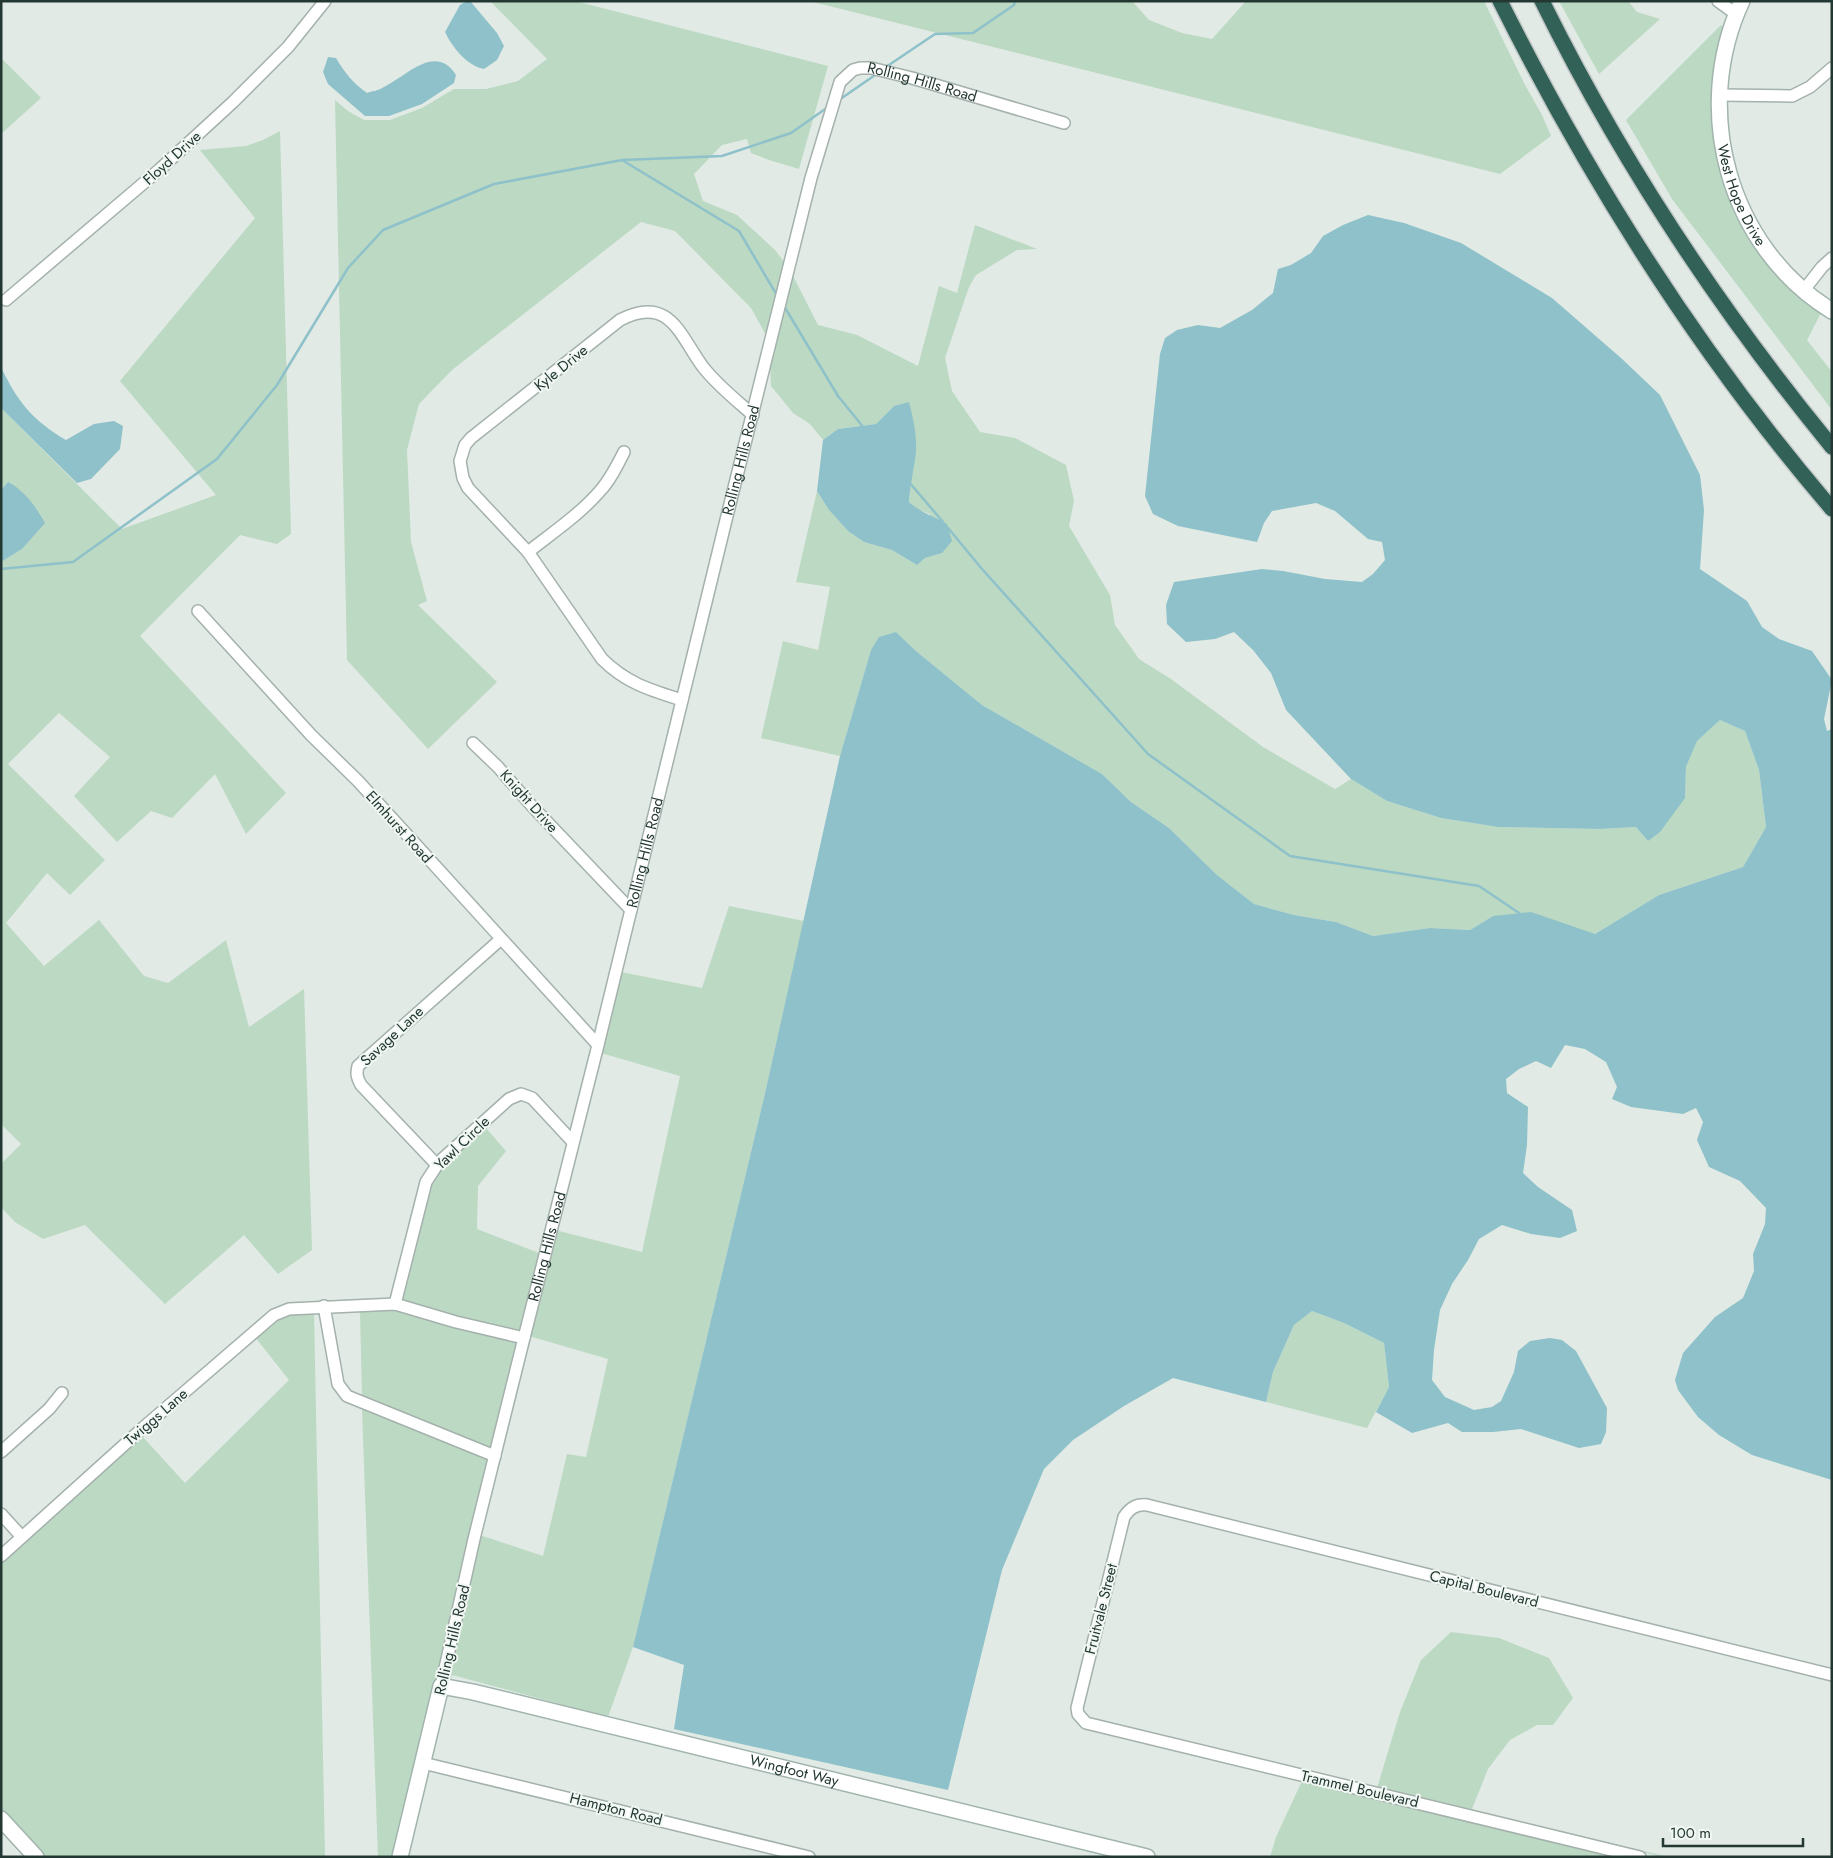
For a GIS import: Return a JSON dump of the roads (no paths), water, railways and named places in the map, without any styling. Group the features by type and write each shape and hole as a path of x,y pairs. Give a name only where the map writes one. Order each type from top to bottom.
{"highway":[{"path":"1500,1 1533,68 1602,191 1650,266 1691,327 1750,408 1832,509"},
{"path":"1542,1 1608,124 1688,255 1721,303 1832,447"}],"street":[{"name":"Floyd Drive","path":"6,300 145,182 233,102 288,47 325,1"},
{"path":"1718,1 1739,7"},
{"name":"West Hope Drive","path":"1739,7 1725,50 1719,95 1719,120 1723,155 1733,190 1747,220 1769,255 1792,281 1832,311"},
{"name":"Rolling Hills Road","path":"400,1857 472,1549 572,1141 598,1045 811,178 840,82 846,74 860,68 871,68 912,78 1064,123"},
{"path":"1719,95 1792,96 1810,87 1832,68"},
{"path":"1804,290 1822,267 1832,258"},
{"name":"Kyle Drive","path":"682,700 631,682 607,664 594,649 528,552 468,488 461,471 462,453 471,438 620,320 644,312 669,320 682,332 703,367 715,381 753,415"},
{"path":"528,552 587,504 600,491 610,478 624,452"},
{"name":"Elmhurst Road","path":"198,611 311,735 358,781 598,1045"},
{"name":"Knight Drive","path":"473,743 498,767 631,910"},
{"name":"Savage Lane","path":"437,1165 361,1085 358,1079 358,1066 501,939"},
{"name":"Yawl Circle","path":"395,1304 426,1182 437,1165 508,1099 521,1094 532,1098 572,1141"},
{"path":"495,1456 346,1396 338,1384 324,1306 395,1304 456,1322 524,1338"},
{"name":"Twiggs Lane","path":"1,1556 274,1315 289,1309 324,1306"},
{"path":"1,1452 49,1409 62,1393"},
{"name":"Capital Boulevard","path":"1137,1505 1147,1505 1832,1675"},
{"name":"Fruitvale Street","path":"1081,1719 1077,1708 1124,1517 1128,1511 1137,1505"},
{"path":"1,1514 22,1537"},
{"name":"Wingfoot Way","path":"441,1686 473,1692 1147,1857"},
{"name":"Trammel Boulevard","path":"1081,1719 1086,1723 1118,1732 1640,1857"},
{"name":"Hampton Road","path":"423,1763 809,1857"},
{"path":"1,1819 36,1857"}],"water":[{"path":"470,1 497,33 504,46 497,60 484,69 466,60 452,44 445,32 460,5"},
{"path":"328,57 336,58 350,77 367,93 380,89 420,65 429,62 439,62 448,66 456,75 454,83 422,104 389,116 365,116 328,84 323,72"},
{"path":"1368,215 1404,223 1461,243 1552,298 1660,395 1700,475 1704,510 1700,569 1747,601 1762,627 1779,639 1812,651 1832,680 1824,719 1827,731 1832,729 1832,1480 1752,1455 1719,1435 1698,1417 1678,1390 1675,1380 1683,1353 1715,1317 1743,1298 1754,1271 1753,1254 1765,1224 1766,1208 1740,1181 1709,1167 1697,1140 1703,1122 1696,1108 1683,1114 1631,1107 1612,1099 1617,1087 1606,1062 1585,1049 1565,1045 1551,1068 1536,1061 1519,1069 1506,1079 1507,1093 1528,1107 1527,1145 1523,1173 1538,1187 1572,1210 1577,1231 1560,1238 1531,1234 1502,1225 1479,1239 1452,1284 1440,1310 1432,1380 1445,1397 1474,1410 1492,1407 1501,1401 1514,1372 1518,1351 1530,1341 1550,1338 1562,1340 1576,1351 1607,1408 1606,1432 1601,1444 1579,1448 1521,1429 1493,1432 1462,1432 1448,1423 1412,1433 1376,1412 1389,1387 1384,1343 1344,1323 1312,1311 1294,1325 1273,1372 1266,1402 1173,1378 1124,1406 1073,1440 1044,1469 1002,1570 948,1790 674,1729 684,1665 633,1647 766,1089 840,756 871,650 879,637 896,632 916,651 982,705 1102,774 1131,802 1169,828 1217,875 1254,904 1294,915 1336,922 1373,936 1430,928 1470,930 1493,916 1531,912 1595,934 1659,895 1743,867 1766,827 1759,770 1745,731 1720,720 1697,741 1686,767 1685,798 1660,832 1648,841 1636,827 1600,829 1498,827 1441,818 1387,801 1351,779 1286,710 1271,673 1253,650 1234,632 1215,639 1186,642 1167,624 1166,605 1174,582 1262,569 1325,579 1362,582 1373,574 1385,560 1382,542 1368,539 1335,511 1316,503 1272,511 1264,523 1257,542 1178,526 1153,514 1145,496 1160,354 1165,338 1177,330 1198,325 1220,328 1252,310 1273,293 1278,269 1291,265 1311,253 1323,236 1343,225"},
{"path":"1,367 13,390 27,409 54,433 66,440 94,424 114,421 123,426 120,449 91,479 77,483 1,408"},
{"path":"909,402 916,452 909,502 923,512 947,524 952,541 942,553 925,558 917,565 892,550 864,542 848,531 829,510 817,491 823,440 838,429 876,424 894,406"},
{"path":"8,482 30,500 45,523 22,549 1,562 1,490"}],"waterway":[{"path":"886,67 935,34 973,33 1014,5 1015,1"},
{"path":"839,100 878,73"},
{"path":"623,160 722,156 791,133 828,107"},
{"path":"1,569 73,562 217,459 277,385 348,268 383,230 494,184 622,160 739,231 778,297"},
{"path":"784,306 838,396 864,428"},
{"path":"909,482 943,522"},
{"path":"948,528 982,569 1148,754 1290,856 1479,886 1522,915"}]}
